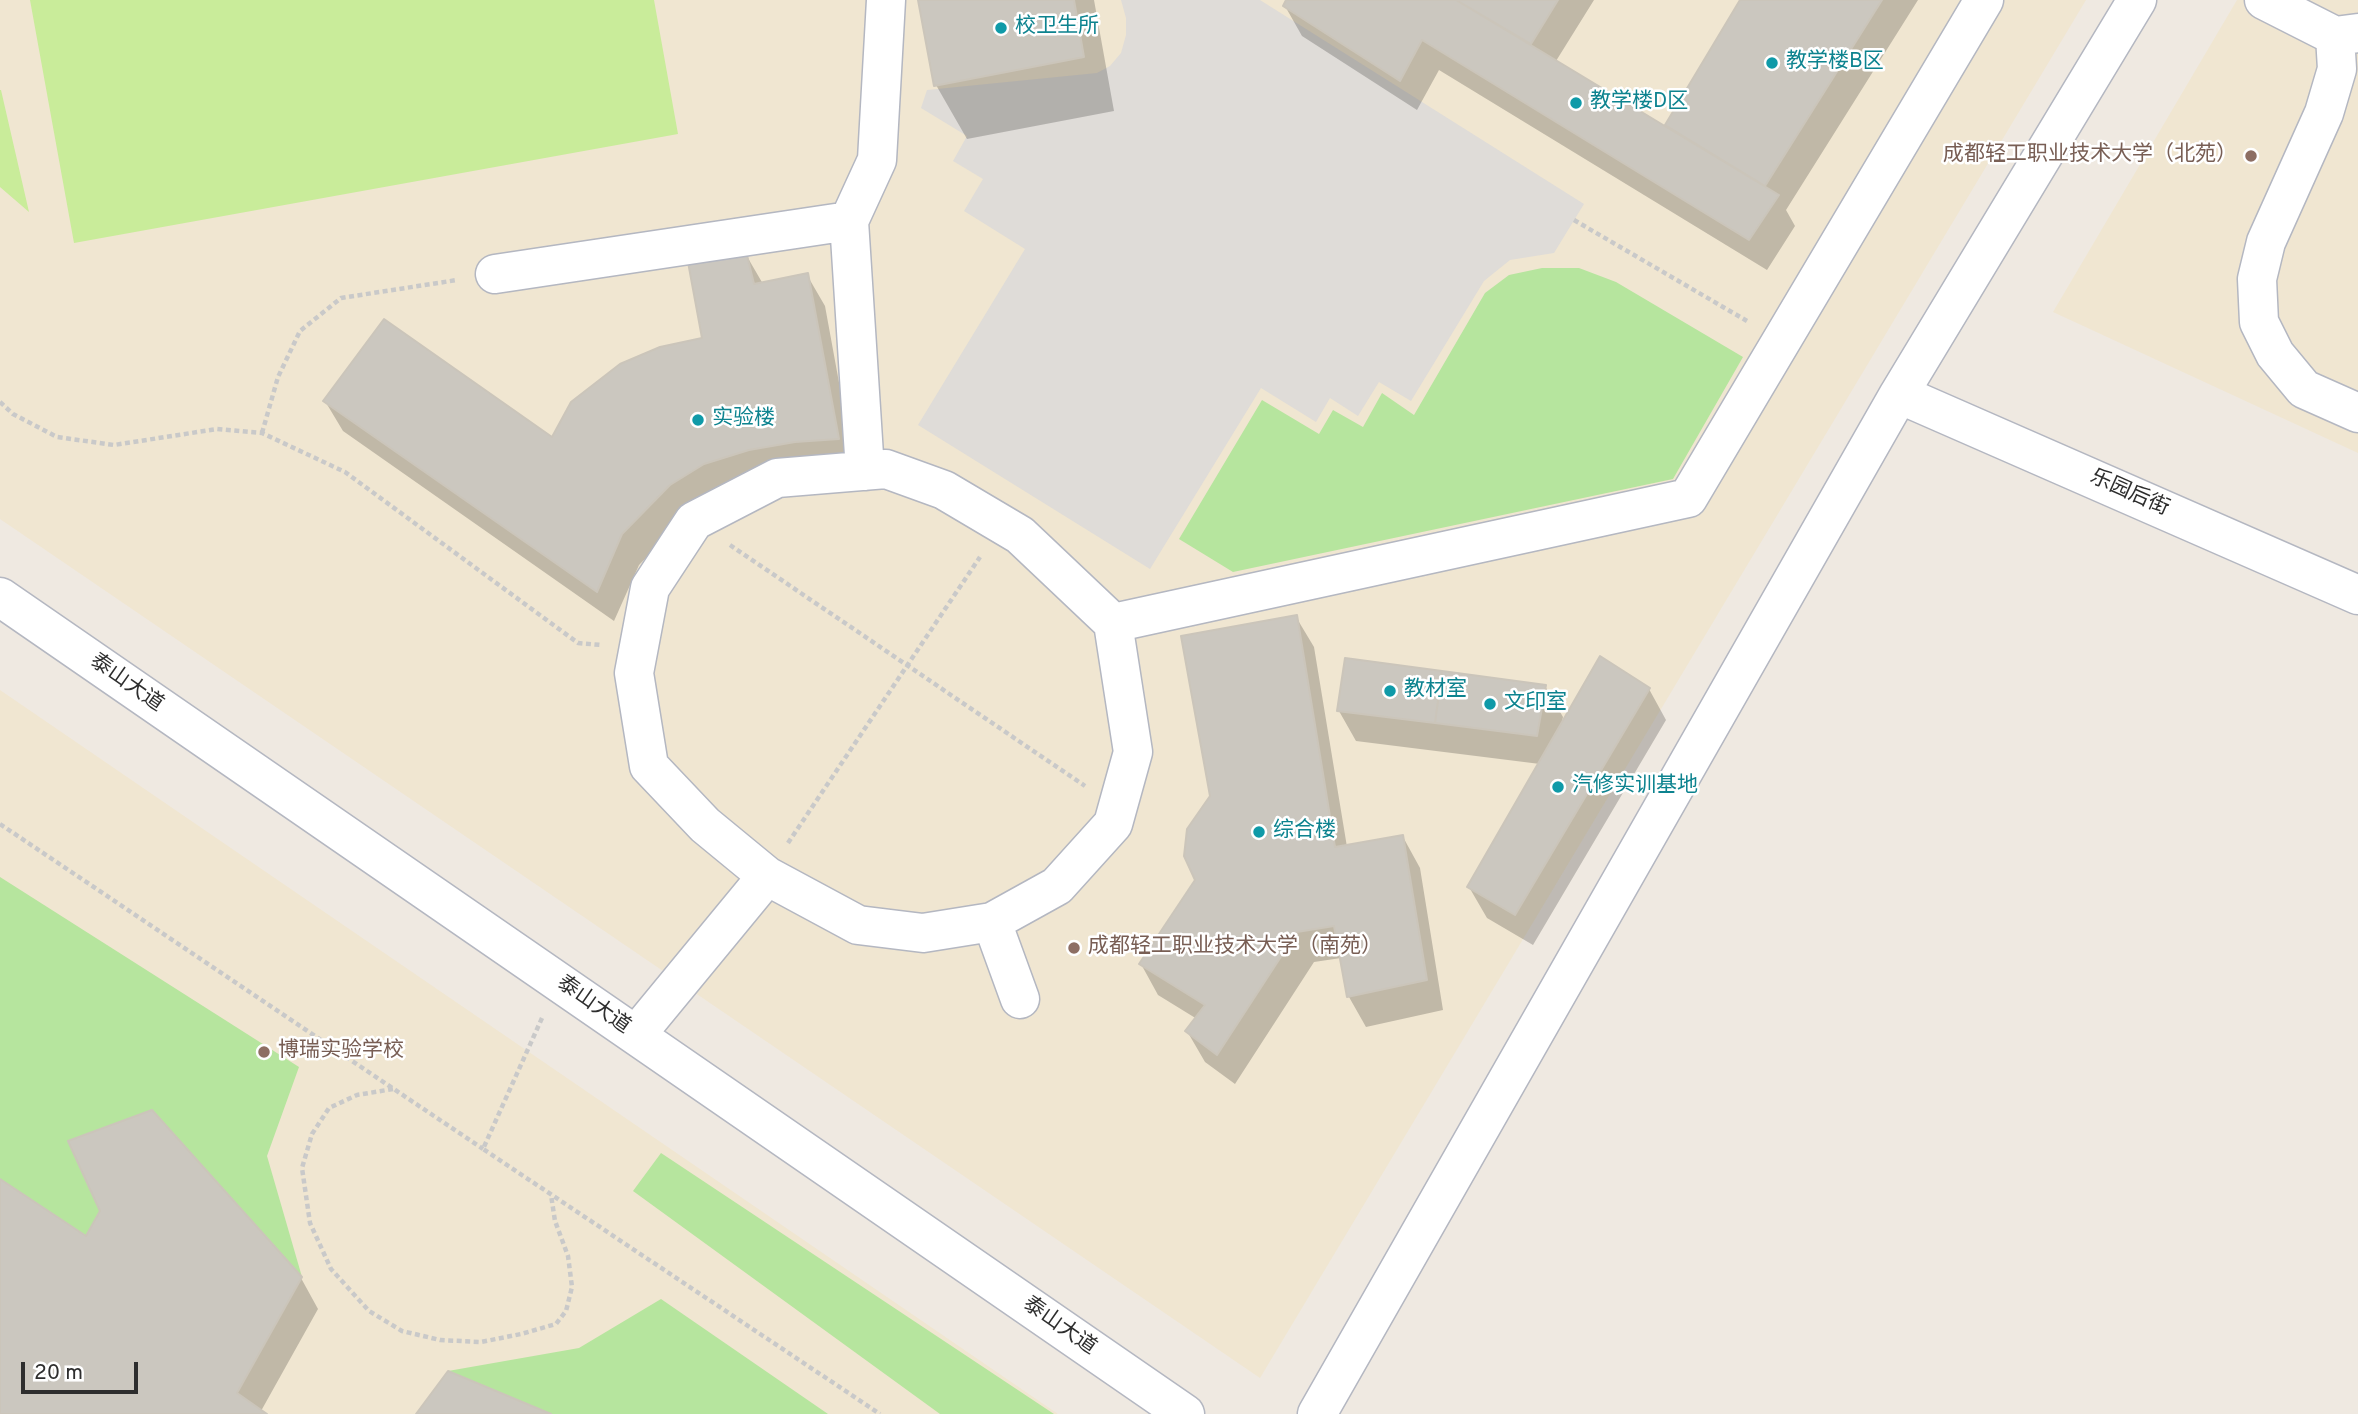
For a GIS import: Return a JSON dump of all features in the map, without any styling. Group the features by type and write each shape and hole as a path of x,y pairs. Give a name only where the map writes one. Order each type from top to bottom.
{"street":[{"path":"865,471 849,221 877,160 886,0"},
{"path":"1113,623 1688,498 1984,0"},
{"path":"1317,1414 1899,394 2137,0"},
{"path":"2264,0 2346,34 2324,113 2266,242 2257,279 2259,321 2275,354 2304,389 2358,413"},
{"path":"495,274 849,221"},
{"name":"乐园后街","path":"1899,394 2358,595"},
{"path":"886,469 944,490 1020,535 1113,623 1133,752 1113,824 1057,886 992,922 923,933 858,925 766,876 705,825 649,766 634,673 637,650 650,588 694,521 777,478 865,471 886,469"},
{"name":"泰山大道","path":"0,597 1185,1414"},
{"path":"636,1035 766,876"},
{"path":"992,922 1020,999"}],"path":[{"path":"1574,220 1781,341"},
{"path":"262,433 278,377 300,331 341,298 495,274"},
{"path":"0,402 13,414 57,437 114,445 216,429 262,433 345,472 578,643 637,650"},
{"path":"694,521 1118,808"},
{"path":"766,876 1002,524"},
{"path":"0,824 880,1414"},
{"path":"483,1149 558,982"},
{"path":"393,1089 357,1095 330,1108 312,1135 302,1168 310,1223 331,1269 369,1311 402,1331 440,1340 481,1342 556,1324 566,1311 572,1287 568,1256 555,1221 551,1195"}],"shaded area":[{"name":"成都轻工职业技术大学（南苑）","path":"0,0 2086,0 1260,1378 0,519"},
{"path":"1121,0 1260,0 1584,204 1554,253 1510,260 1484,281 1411,401 1379,382 1358,416 1330,398 1316,422 1261,388 1150,569 918,425 1025,249 964,211 983,179 953,161 967,136 921,108 927,90 1097,73 1110,66 1121,53 1126,35 1126,18"},
{"name":"成都轻工职业技术大学（北苑）","path":"2237,0 2358,0 2358,453 2053,312"},
{"name":"博瑞实验学校","path":"0,690 1058,1414 0,1414"}],"green space":[{"path":"30,0 654,0 678,134 74,243"},
{"path":"1,90 29,212 0,187"},
{"path":"1542,268 1579,268 1616,282 1743,357 1673,479 1233,572 1179,539 1262,400 1319,434 1333,410 1363,427 1382,393 1414,415 1485,293 1509,275"},
{"path":"0,877 299,1067 267,1156 302,1277 152,1110 68,1141 100,1211 86,1236 0,1179"},
{"path":"661,1153 1054,1414 940,1414 633,1191"},
{"path":"661,1299 828,1414 551,1414 448,1371 579,1348"}],"building":[{"name":"校卫生所","path":"918,0 1074,0 1084,57 934,86"},
{"name":"教学楼D区","path":"1286,0 1456,0 1779,195 1749,240 1422,40 1400,81 1283,6"},
{"path":"1456,0 1558,0 1531,44"},
{"name":"教学楼B区","path":"1740,0 1882,0 1765,186 1665,125"},
{"name":"实验楼","path":"746,251 754,284 808,273 839,439 795,442 749,450 704,464 670,485 622,534 597,592 323,401 384,319 552,437 571,402 620,364 660,347 702,338 688,262"},
{"name":"综合楼","path":"1297,615 1335,847 1403,835 1427,980 1347,997 1334,926 1297,932 1217,1055 1185,1031 1205,1005 1139,964 1195,880 1184,856 1187,829 1210,796 1181,636"},
{"name":"汽修实训基地","path":"1600,656 1650,688 1515,915 1467,887"},
{"name":"教材室","path":"1345,658 1442,671 1435,723 1337,711"},
{"name":"文印室","path":"1442,671 1546,685 1537,736 1435,723"},
{"path":"152,1110 302,1277 237,1393 267,1414 0,1414 0,1179 86,1236 100,1211 68,1141"},
{"path":"448,1371 551,1414 416,1414"}],"place":[{"name":"校卫生所","path":"1001,28"},
{"name":"教学楼B区","path":"1772,63"},
{"name":"教学楼D区","path":"1576,103"},
{"name":"成都轻工职业技术大学（北苑）","path":"2251,156"},
{"name":"实验楼","path":"698,420"},
{"name":"教材室","path":"1390,691"},
{"name":"文印室","path":"1490,704"},
{"name":"汽修实训基地","path":"1558,787"},
{"name":"综合楼","path":"1259,832"},
{"name":"成都轻工职业技术大学（南苑）","path":"1074,948"},
{"name":"博瑞实验学校","path":"264,1052"}]}
